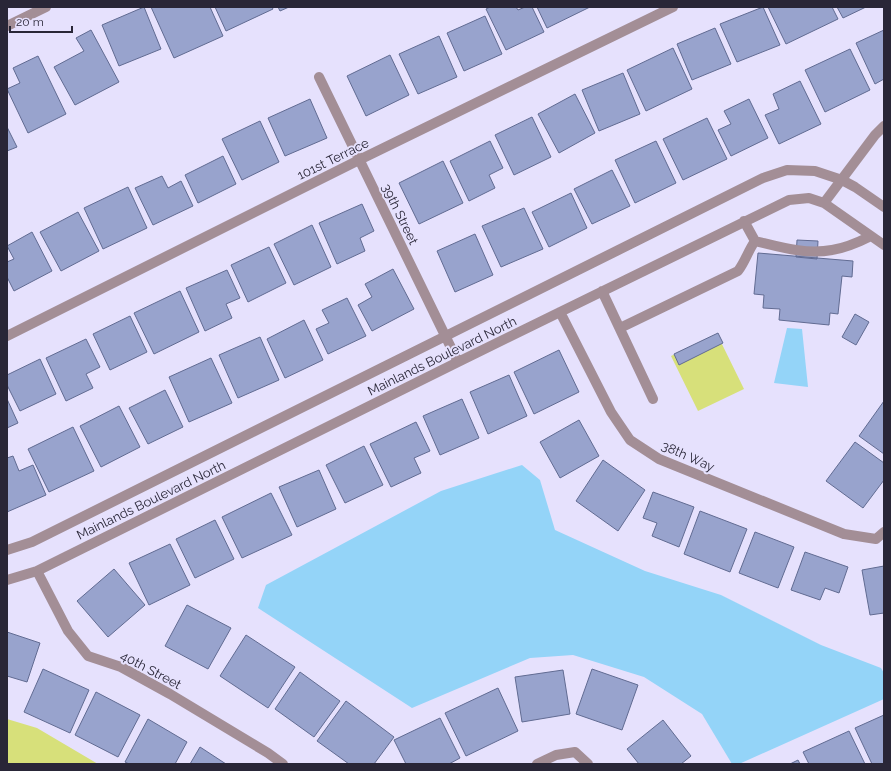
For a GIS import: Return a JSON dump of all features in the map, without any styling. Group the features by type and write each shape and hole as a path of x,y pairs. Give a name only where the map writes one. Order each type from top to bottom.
{"street":[{"path":"7,26 46,7"},
{"name":"101st Terrace","path":"7,336 359,160 673,7"},
{"name":"39th Street","path":"319,78 458,362"},
{"path":"824,203 875,135 884,126"},
{"name":"Mainlands Boulevard North","path":"7,550 32,542 763,178 788,170 815,171 842,180 884,207"},
{"name":"Mainlands Boulevard North","path":"7,580 37,571 789,200 809,198 824,203 884,245"},
{"path":"744,221 755,241 793,250 818,252 840,248 871,236"},
{"path":"620,328 738,271 743,265 749,250 755,241"},
{"path":"602,292 653,399"},
{"name":"38th Way","path":"560,312 611,412 630,440 659,459 844,534 876,539 884,532"},
{"name":"40th Street","path":"37,571 68,631 88,656 127,670 177,698 268,753 283,764"},
{"path":"537,764 556,755 575,752 588,764"}],"green space":[{"path":"717,334 744,389 698,411 671,356"},
{"path":"7,719 37,728 98,764 7,764"}],"water":[{"path":"787,328 802,329 808,387 774,383"},
{"path":"522,465 540,480 555,530 645,571 721,595 821,645 881,668 884,673 884,699 739,764 732,764 702,714 644,677 573,655 530,658 412,708 258,608 266,585 441,491"}],"building":[{"path":"144,7 161,49 119,66 102,25"},
{"path":"151,7 210,7 223,36 174,58"},
{"path":"215,7 272,7 273,9 226,31"},
{"path":"278,7 289,7 280,11"},
{"path":"490,7 516,7 518,10 525,7 532,7 544,32 506,50 486,9"},
{"path":"537,7 590,7 547,28"},
{"path":"763,7 780,45 737,62 720,24"},
{"path":"768,7 832,7 838,19 786,44"},
{"path":"837,7 866,7 843,18"},
{"path":"485,16 502,54 464,71 447,33"},
{"path":"715,28 731,64 692,80 677,44"},
{"path":"91,30 119,82 75,105 54,67 84,51 76,38"},
{"path":"884,30 884,79 875,84 856,43"},
{"path":"439,36 457,77 418,94 399,54"},
{"path":"673,48 692,89 646,111 627,70"},
{"path":"850,49 870,90 825,112 805,70"},
{"path":"390,55 409,95 366,116 347,76"},
{"path":"38,56 66,114 28,133 7,89 20,83 13,68"},
{"path":"623,73 640,114 599,131 582,90"},
{"path":"800,81 821,124 779,144 765,115 779,109 773,94"},
{"path":"575,94 595,133 559,153 538,114"},
{"path":"310,99 327,138 285,156 268,118"},
{"path":"749,99 768,138 731,156 718,130 731,124 724,111"},
{"path":"532,117 551,157 514,175 495,135"},
{"path":"707,118 727,159 683,180 663,139"},
{"path":"260,121 279,162 242,180 222,139"},
{"path":"7,127 17,147 7,151"},
{"path":"490,141 503,168 489,175 495,188 469,201 450,161"},
{"path":"656,141 676,183 635,203 615,160"},
{"path":"223,156 236,184 198,203 185,175"},
{"path":"443,161 463,203 419,224 399,183"},
{"path":"612,170 630,206 592,224 574,189"},
{"path":"162,176 168,188 181,181 193,206 153,225 135,188"},
{"path":"128,187 147,228 103,249 84,208"},
{"path":"571,193 587,228 549,247 532,212"},
{"path":"362,204 374,231 360,238 365,251 337,264 319,223"},
{"path":"524,208 543,249 501,267 482,226"},
{"path":"78,212 99,251 61,271 40,232"},
{"path":"312,225 331,267 294,285 274,244"},
{"path":"32,232 52,271 14,291 7,277 7,262 14,259 7,246"},
{"path":"475,234 493,275 455,292 437,251"},
{"path":"797,240 818,241 817,259 796,257"},
{"path":"269,247 286,283 248,302 231,265"},
{"path":"758,253 853,261 852,277 842,276 838,314 830,313 829,325 779,320 780,309 763,308 764,295 754,294"},
{"path":"393,269 414,309 372,331 358,305 372,297 365,284"},
{"path":"227,270 240,298 226,304 232,318 205,331 186,288"},
{"path":"180,291 199,332 154,354 134,313"},
{"path":"347,298 366,336 328,354 316,329 329,323 322,310"},
{"path":"855,314 869,322 856,345 842,337"},
{"path":"130,316 147,352 110,370 93,334"},
{"path":"304,320 323,360 285,378 267,339"},
{"path":"718,333 723,343 679,365 674,354"},
{"path":"260,337 279,380 238,398 219,355"},
{"path":"86,339 100,367 86,374 93,388 66,401 46,358"},
{"path":"559,350 579,392 534,414 514,372"},
{"path":"211,358 232,403 189,422 169,377"},
{"path":"40,359 56,394 20,411 7,385 7,375"},
{"path":"509,375 527,416 488,434 470,392"},
{"path":"165,390 183,427 148,444 129,408"},
{"path":"7,399 18,423 7,428"},
{"path":"462,399 479,438 440,455 423,416"},
{"path":"884,401 884,454 859,436"},
{"path":"119,406 140,447 101,467 80,426"},
{"path":"579,420 599,456 560,478 540,442"},
{"path":"416,422 430,451 414,458 421,473 391,487 370,444"},
{"path":"73,427 94,471 49,492 28,449"},
{"path":"855,442 884,463 884,480 863,508 826,481"},
{"path":"364,446 383,485 345,503 326,465"},
{"path":"13,456 19,471 33,465 46,495 7,512 7,458"},
{"path":"603,460 645,490 618,531 576,501"},
{"path":"319,470 336,509 297,527 279,487"},
{"path":"653,492 694,507 679,547 652,536 657,523 643,518"},
{"path":"271,493 292,535 242,558 222,517"},
{"path":"700,511 747,529 730,572 684,554"},
{"path":"215,520 234,559 195,578 176,539"},
{"path":"755,532 794,547 778,588 739,573"},
{"path":"170,544 190,585 149,605 129,563"},
{"path":"805,552 848,567 839,593 825,588 820,600 791,590"},
{"path":"884,566 884,613 870,615 862,570"},
{"path":"114,569 145,605 108,637 77,601"},
{"path":"187,605 231,628 208,669 165,646"},
{"path":"7,632 40,643 27,682 7,676"},
{"path":"246,635 295,667 268,708 220,676"},
{"path":"43,669 89,690 70,733 24,712"},
{"path":"592,669 638,685 622,730 576,714"},
{"path":"563,670 570,714 522,722 515,677"},
{"path":"300,672 340,701 314,737 275,709"},
{"path":"498,688 518,731 466,756 445,713"},
{"path":"96,692 140,715 118,757 75,735"},
{"path":"346,701 394,737 374,764 349,764 317,741"},
{"path":"884,715 884,764 872,764 855,728"},
{"path":"440,718 460,758 449,764 406,764 394,740"},
{"path":"148,719 187,742 175,764 129,764 125,762"},
{"path":"663,720 691,756 681,764 639,764 627,749"},
{"path":"849,731 865,764 809,764 803,752"},
{"path":"200,747 226,764 190,764"},
{"path":"798,760 800,764 790,764"}]}
